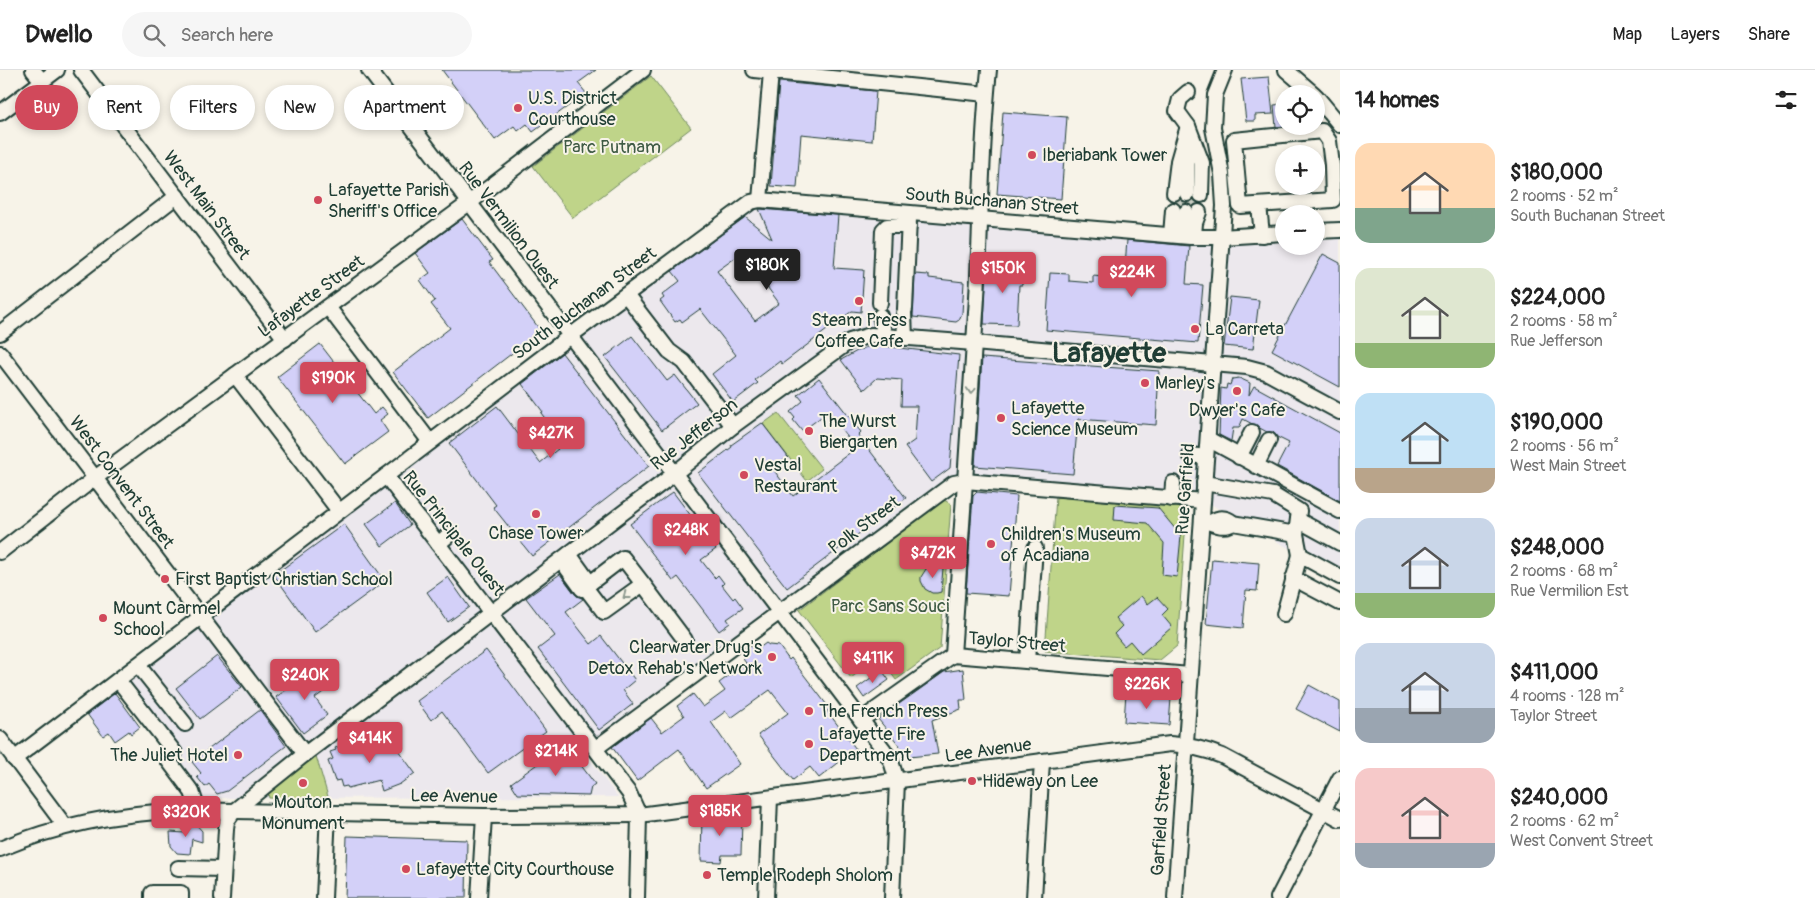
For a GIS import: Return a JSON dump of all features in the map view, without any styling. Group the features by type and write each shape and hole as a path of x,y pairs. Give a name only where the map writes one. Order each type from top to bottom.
{"street":[{"path":"33,70 42,81"},
{"path":"0,113 57,70"},
{"name":"West Main Street","path":"81,70 285,339"},
{"name":"Rue Vermilion Ouest","path":"369,70 861,720 891,761 897,781"},
{"name":"Lafayette Street","path":"0,552 95,478 469,203 643,70"},
{"path":"754,70 986,94"},
{"path":"953,655 974,343 987,70"},
{"name":"Rue Garfield","path":"1186,744 1190,675 1206,522 1203,502 1204,483 1224,206 1222,174 1213,128 1215,95 1225,70"},
{"path":"1286,70 1303,85"},
{"path":"760,200 771,72"},
{"path":"1188,92 1180,99 1177,111 1188,126 1197,163 1187,194 1178,161 1188,126"},
{"path":"1325,107 1340,125"},
{"path":"1215,141 1322,131 1329,141 1333,200 1224,206"},
{"path":"1234,140 1240,206"},
{"path":"1222,174 1237,172"},
{"path":"0,333 177,196"},
{"name":"South Buchanan Street","path":"14,759 570,336 751,202 760,200 909,220 981,219 1184,236 1221,237 1275,233"},
{"path":"1259,205 1262,234"},
{"path":"1186,212 1195,223 1184,236 1186,212"},
{"path":"885,336 880,310 883,230 887,226 909,220 904,311 905,338"},
{"path":"1325,231 1340,230"},
{"path":"626,295 669,351 684,362 733,426"},
{"path":"328,307 430,442"},
{"name":"Rue Jefferson","path":"234,811 305,754 674,474 733,426 850,341 871,335 1213,364 1260,370 1340,412"},
{"name":"West Convent Street","path":"0,352 305,754"},
{"path":"235,375 340,511"},
{"path":"1239,457 1252,432"},
{"path":"1208,439 1340,511"},
{"path":"1256,466 1269,440"},
{"path":"1190,455 1206,457"},
{"name":"Rue Principale Ouest","path":"386,476 596,748 629,793 639,815"},
{"name":"Polk Street","path":"596,748 943,489 954,483 965,480 1203,502"},
{"path":"1172,499 1173,483"},
{"path":"1204,483 1274,495 1299,511 1297,527 1300,555 1284,614"},
{"path":"1206,522 1218,526 1228,526 1233,523 1297,527 1340,543"},
{"path":"438,544 450,534"},
{"path":"1027,662 1035,548"},
{"path":"1300,555 1340,577"},
{"path":"565,557 588,585 604,612 643,584"},
{"path":"588,585 623,558 685,640"},
{"path":"1293,578 1340,603"},
{"name":"Taylor Street","path":"861,720 953,655 1190,675"},
{"path":"138,665 185,724"},
{"path":"118,680 175,753 168,760 192,792 198,810"},
{"path":"0,739 65,826"},
{"name":"Lee Avenue","path":"0,850 65,826 113,816 148,812 198,810 484,816 639,815 1155,744 1186,744 1222,756 1340,819"},
{"name":"Garfield Street","path":"1175,898 1186,744"},
{"path":"1034,898 1042,761"},
{"path":"1278,898 1340,778"},
{"path":"892,898 897,781"},
{"path":"766,898 770,798"},
{"path":"222,898 227,821 234,811"},
{"path":"324,898 328,813"},
{"path":"637,898 639,815"},
{"path":"479,898 484,816"},
{"path":"178,868 224,869"},
{"path":"152,898 152,893 181,893 181,898"}],"shaded area":[{"path":"754,209 1212,245 1275,242 1275,255 1325,255 1325,240 1340,239 1340,577 1191,493 957,475 586,754 618,797 198,798 117,687"}],"green space":[{"name":"Parc Putnam","path":"651,76 691,128 573,218 533,166"},
{"path":"778,413 822,469 807,481 763,424"},
{"path":"1056,497 1187,507 1177,646 1160,660 1045,651"},
{"name":"Parc Sans Souci","path":"944,500 951,504 940,648 896,680 879,657 851,678 799,610"},
{"path":"316,756 329,800 269,798 268,793"}],"building":[{"name":"U.S. District Courthouse","path":"442,70 596,70 578,83 586,93 533,132 527,124 518,131 514,126 495,140 464,99 464,85 453,85"},
{"path":"1269,77 1273,114 1255,115 1255,121 1246,121 1241,79"},
{"path":"779,82 876,91 872,141 801,134 797,188 771,186"},
{"name":"Iberiabank Tower","path":"1003,112 1067,117 1061,199 997,194"},
{"path":"759,209 838,215 834,268 864,270 861,312 852,311 782,364 780,361 755,380 758,383 733,402 712,374 736,355 700,309 682,322 680,319 675,322 660,301 664,298 662,295 680,281 672,271 745,217 772,239","holes":["742,253 779,303 755,321 717,271"]},
{"path":"462,219 493,260 489,262 541,331 428,418 393,372 450,328 431,304 435,301 420,280 430,273 415,253"},
{"path":"1127,240 1189,246 1186,284 1203,285 1198,343 1046,330 1050,273 1069,274 1069,281 1093,283 1093,276 1124,279"},
{"path":"1322,255 1340,263 1340,387 1272,350"},
{"path":"987,264 1025,266 1022,285 1019,285 1017,325 984,324"},
{"path":"915,274 929,275 929,278 964,282 962,313 959,320 956,322 913,317"},
{"path":"1230,297 1259,300 1253,349 1224,346"},
{"path":"632,336 667,381 675,375 697,403 662,430 605,357"},
{"path":"320,344 374,414 382,407 388,414 380,420 388,432 345,464 277,377"},
{"path":"882,346 959,355 950,468 931,482 905,447 915,440 917,406 901,406 902,380 877,378 864,390 841,360 867,347"},
{"path":"562,353 649,466 532,556 493,507 496,505 449,443 497,406 540,463 558,449 552,441 558,436 522,384"},
{"path":"982,358 1159,371 1156,425 1078,419 1073,474 975,466"},
{"path":"819,378 861,432 858,435 906,498 787,588 698,473 732,447 731,445 762,423 788,457 773,469 793,496 856,448 828,412 802,431 793,420 795,418 790,412 803,401 798,395"},
{"path":"1239,378 1250,383 1249,395 1254,386 1340,433 1340,501 1277,466 1289,443 1277,437 1273,432 1267,432 1243,419 1239,428 1233,428 1231,441 1219,435 1221,388 1226,389 1227,384 1230,385 1232,379"},
{"path":"673,492 716,549 701,560 715,578 718,575 724,583 722,585 733,599 735,597 743,608 727,619 730,623 719,631 678,577 673,581 630,524"},
{"name":"Children's Museum of Acadiana","path":"977,492 1017,496 1009,596 966,593 973,496"},
{"path":"395,503 410,525 382,546 366,524"},
{"path":"1115,505 1158,508 1181,536 1177,577 1162,575 1164,543 1147,523 1114,520"},
{"path":"344,524 385,581 315,632 274,575"},
{"path":"1212,559 1259,563 1257,591 1246,590 1243,628 1206,624"},
{"path":"934,566 943,568 941,592 937,593 932,593 925,589 921,581 921,577 926,569"},
{"path":"560,574 575,594 583,599 566,612 591,644 601,636 635,680 623,690 633,704 599,730 538,649 555,636 526,598"},
{"path":"448,577 469,607 448,622 427,592"},
{"path":"1141,596 1148,604 1157,597 1168,609 1162,615 1172,627 1141,654 1130,641 1124,646 1114,634 1122,626 1115,618"},
{"path":"766,643 779,646 789,660 791,658 830,709 827,711 856,749 819,778 810,767 793,780 758,735 788,713 770,690 731,718 726,711 711,722 740,764 706,788 679,749 637,781 612,747 651,718 662,732 684,716 677,706 693,694 703,707 725,691 719,683 746,663 743,659 747,656 743,651 750,645 755,651"},
{"path":"486,650 546,731 488,773 442,711 431,720 417,701"},
{"path":"217,656 242,687 200,719 176,688"},
{"path":"316,669 330,687 315,698 327,715 303,733 276,697"},
{"path":"963,669 966,700 960,700 961,709 932,720 938,754 909,757 878,719 944,672"},
{"path":"882,670 889,680 864,698 857,688"},
{"path":"1309,685 1340,702 1340,732 1296,709"},
{"path":"1126,692 1139,693 1138,696 1171,698 1169,725 1124,722"},
{"path":"115,693 140,727 131,734 129,731 115,741 109,732 103,736 87,714"},
{"path":"260,710 286,746 227,791 217,794 209,784 205,787 197,777 201,773 192,762"},
{"path":"384,731 415,773 400,784 382,791 379,780 348,788 347,786 342,787 340,780 335,781 328,761 333,759 330,752 346,744 347,746 370,739"},
{"path":"565,744 595,784 591,787 589,796 518,794 511,783"},
{"path":"725,814 725,818 742,819 741,855 722,855 721,862 701,861 702,815"},
{"path":"182,822 194,822 202,831 202,842 192,839 190,854 177,853 171,846 170,832 186,833"},
{"name":"Lafayette City Courthouse","path":"347,836 467,840 466,898 345,898"}],"tunnel":[{"path":"1180,211 1181,194"},
{"path":"1193,212 1195,195"}],"place":[{"name":"U.S. District Courthouse","path":"518,108"},
{"name":"Iberiabank Tower","path":"1032,155"},
{"name":"Lafayette Parish Sheriff's Office","path":"318,200"},
{"name":"Steam Press Coffee Cafe","path":"859,301"},
{"name":"La Carreta","path":"1195,329"},
{"name":"Marley's","path":"1145,383"},
{"name":"Dwyer's Cafe","path":"1237,391"},
{"name":"Lafayette Science Museum","path":"1001,418"},
{"name":"The Wurst Biergarten","path":"809,431"},
{"name":"Vestal Restaurant","path":"744,475"},
{"name":"Chase Tower","path":"536,514"},
{"name":"Children's Museum of Acadiana","path":"991,544"},
{"name":"First Baptist Christian School","path":"165,579"},
{"name":"Mount Carmel School","path":"103,618"},
{"name":"Clearwater Drug's Detox Rehab's Network","path":"772,657"},
{"name":"The French Press","path":"809,711"},
{"name":"Lafayette Fire Department","path":"809,744"},
{"name":"The Juliet Hotel","path":"238,755"},
{"name":"Hideway on Lee","path":"972,781"},
{"name":"Mouton Monument","path":"303,783"},
{"name":"Lafayette City Courthouse","path":"406,869"},
{"name":"Temple Rodeph Sholom","path":"707,875"}],"district":[{"name":"Lafayette","path":"1109,352"}]}
